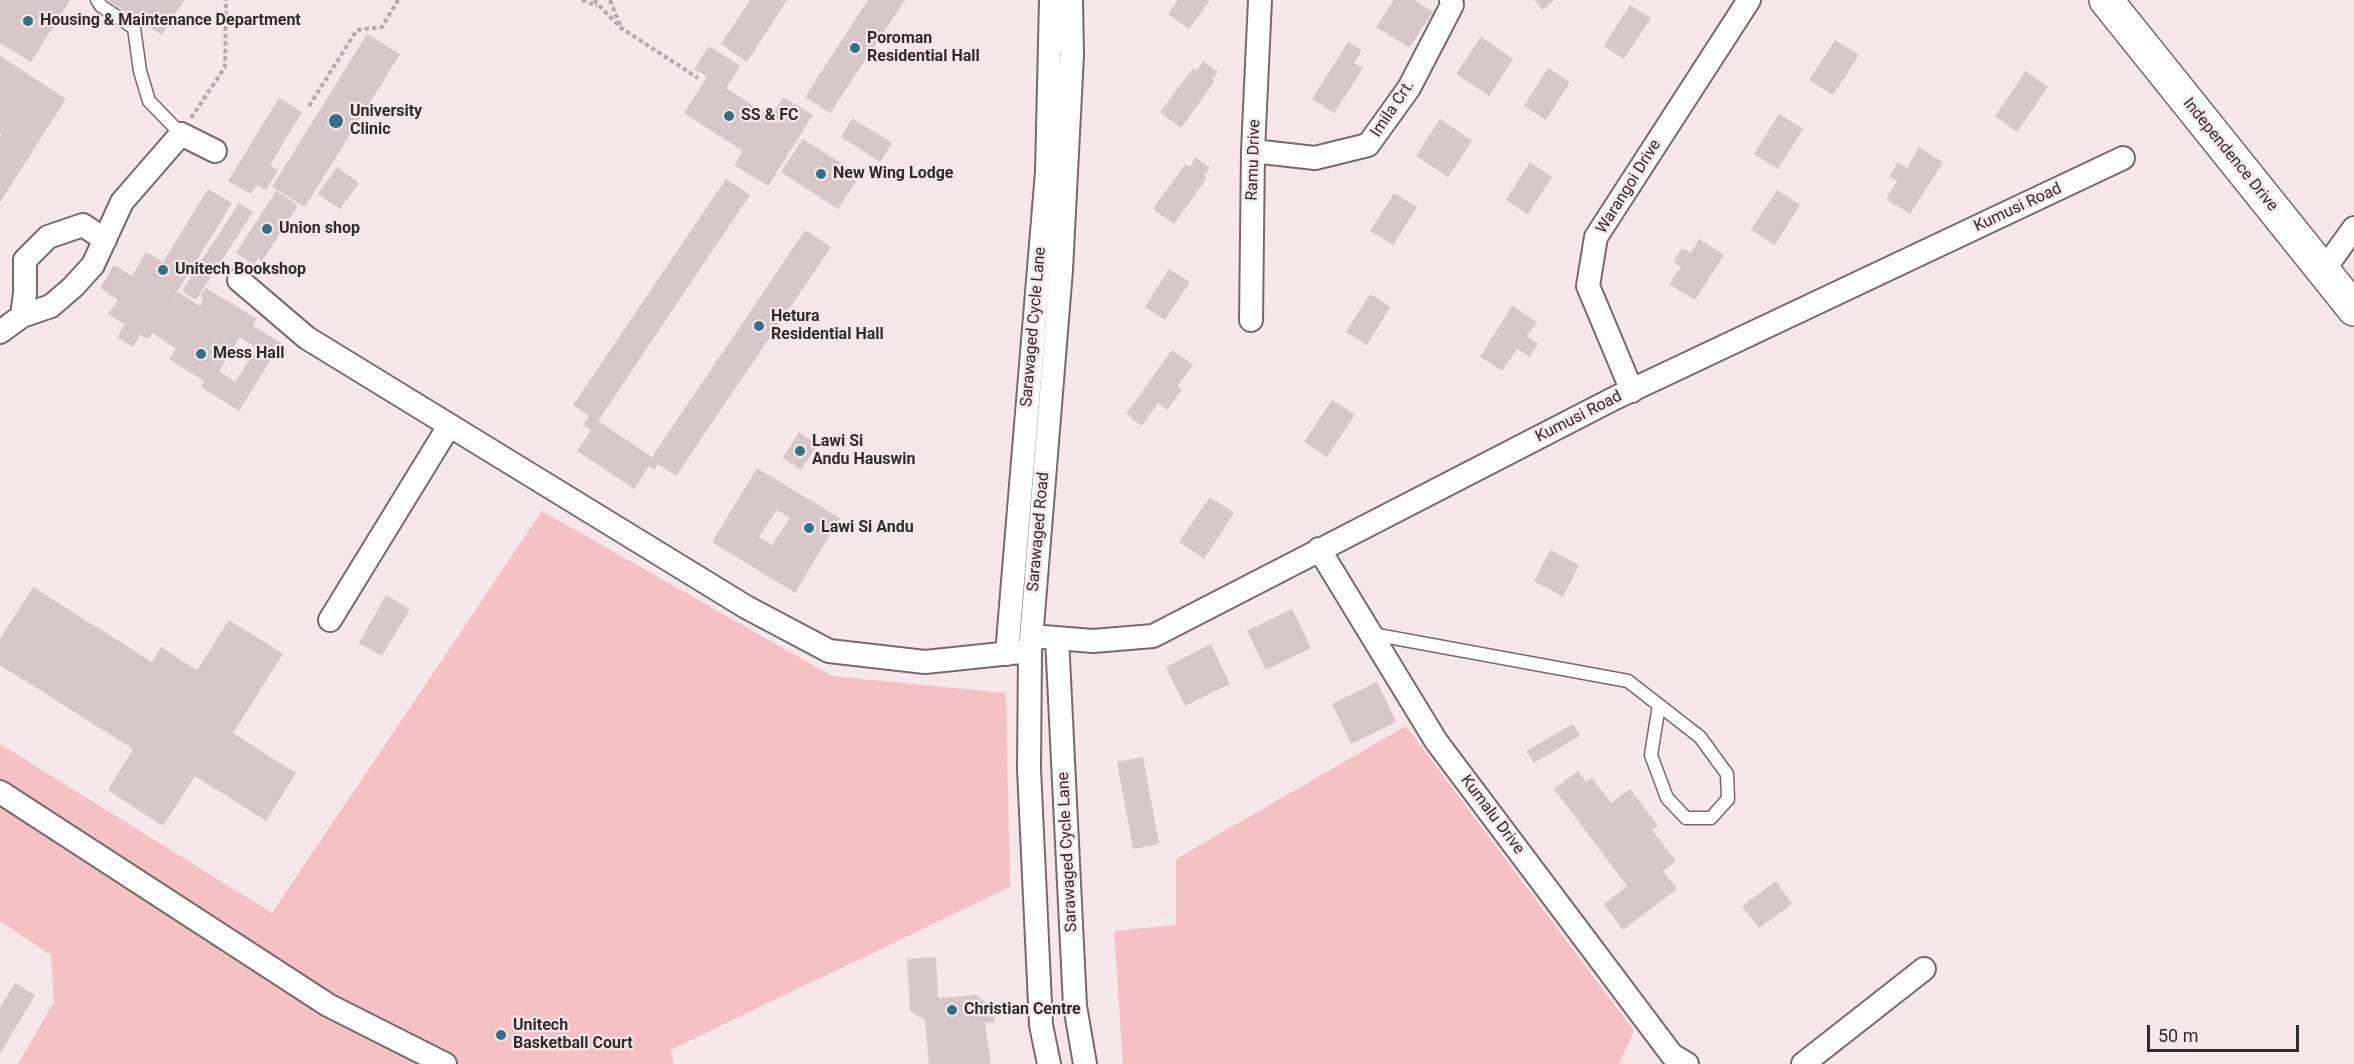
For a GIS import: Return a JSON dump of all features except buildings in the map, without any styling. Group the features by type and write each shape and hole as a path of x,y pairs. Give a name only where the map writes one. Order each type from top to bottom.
{"main road":[{"name":"Independence Drive","path":"2106,0 2354,309"}],"street":[{"name":"Sarawaged Cycle Lane","path":"1007,654 1047,172 1051,0"},
{"name":"Sarawaged Road","path":"1049,1064 1041,1025 1029,769 1030,644 1061,270 1072,55 1071,0"},
{"name":"Ramu Drive","path":"1251,320 1253,151 1260,0"},
{"name":"Imila Crt.","path":"1253,151 1315,158 1368,145 1409,88 1452,5 1451,0"},
{"name":"Warangoi Drive","path":"1632,391 1588,286 1596,237 1749,0"},
{"path":"0,332 22,316 51,306 74,287 93,265 122,202 181,134 215,151"},
{"name":"Kumusi Road","path":"239,280 307,338 746,607 829,651 926,662 1007,654 1030,644 1057,638 1093,641 1153,636 1319,549 1632,391 2123,158"},
{"path":"22,316 25,260 48,237 82,225 105,240"},
{"path":"2323,271 2354,228"},
{"path":"330,620 449,426"},
{"name":"Kumalu Drive","path":"1319,549 1436,741 1672,1055 1687,1064"},
{"name":"Sarawaged Cycle Lane","path":"1057,638 1076,1006 1085,1064"},
{"path":"0,792 328,1005 445,1064"},
{"path":"1803,1064 1924,969"}],"lane":[{"path":"98,0 101,6 134,28 140,71 149,101 181,134"},
{"path":"1371,634 1628,681 1659,705 1700,737 1727,774 1728,799 1711,818 1686,818 1667,798 1651,755 1659,705"}],"path":[{"path":"181,134 225,67 226,0"},
{"path":"309,106 357,30 382,27 398,0"},
{"path":"582,0 600,7"},
{"path":"594,0 621,28 698,78"},
{"path":"610,0 621,28"}],"shaded area":[{"path":"542,511 832,676 1006,693 1010,887 670,1050 674,1064 18,1064 54,1002 51,955 0,921 0,744 272,913"},
{"path":"1406,726 1634,1031 1619,1064 1123,1064 1114,931 1176,925 1176,859"}],"place":[{"name":"Housing & Maintenance Department","path":"28,21"},
{"name":"Poroman Residential Hall","path":"855,48"},
{"name":"SS & FC","path":"729,116"},
{"name":"University Clinic","path":"336,121"},
{"name":"New Wing Lodge","path":"821,174"},
{"name":"Union shop","path":"267,229"},
{"name":"Unitech Bookshop","path":"163,270"},
{"name":"Hetura Residential Hall","path":"759,326"},
{"name":"Mess Hall","path":"201,354"},
{"name":"Lawi Si Andu Hauswin","path":"800,451"},
{"name":"Lawi Si Andu","path":"809,528"},
{"name":"Christian Centre","path":"952,1010"},
{"name":"Unitech Basketball Court","path":"501,1035"}]}
